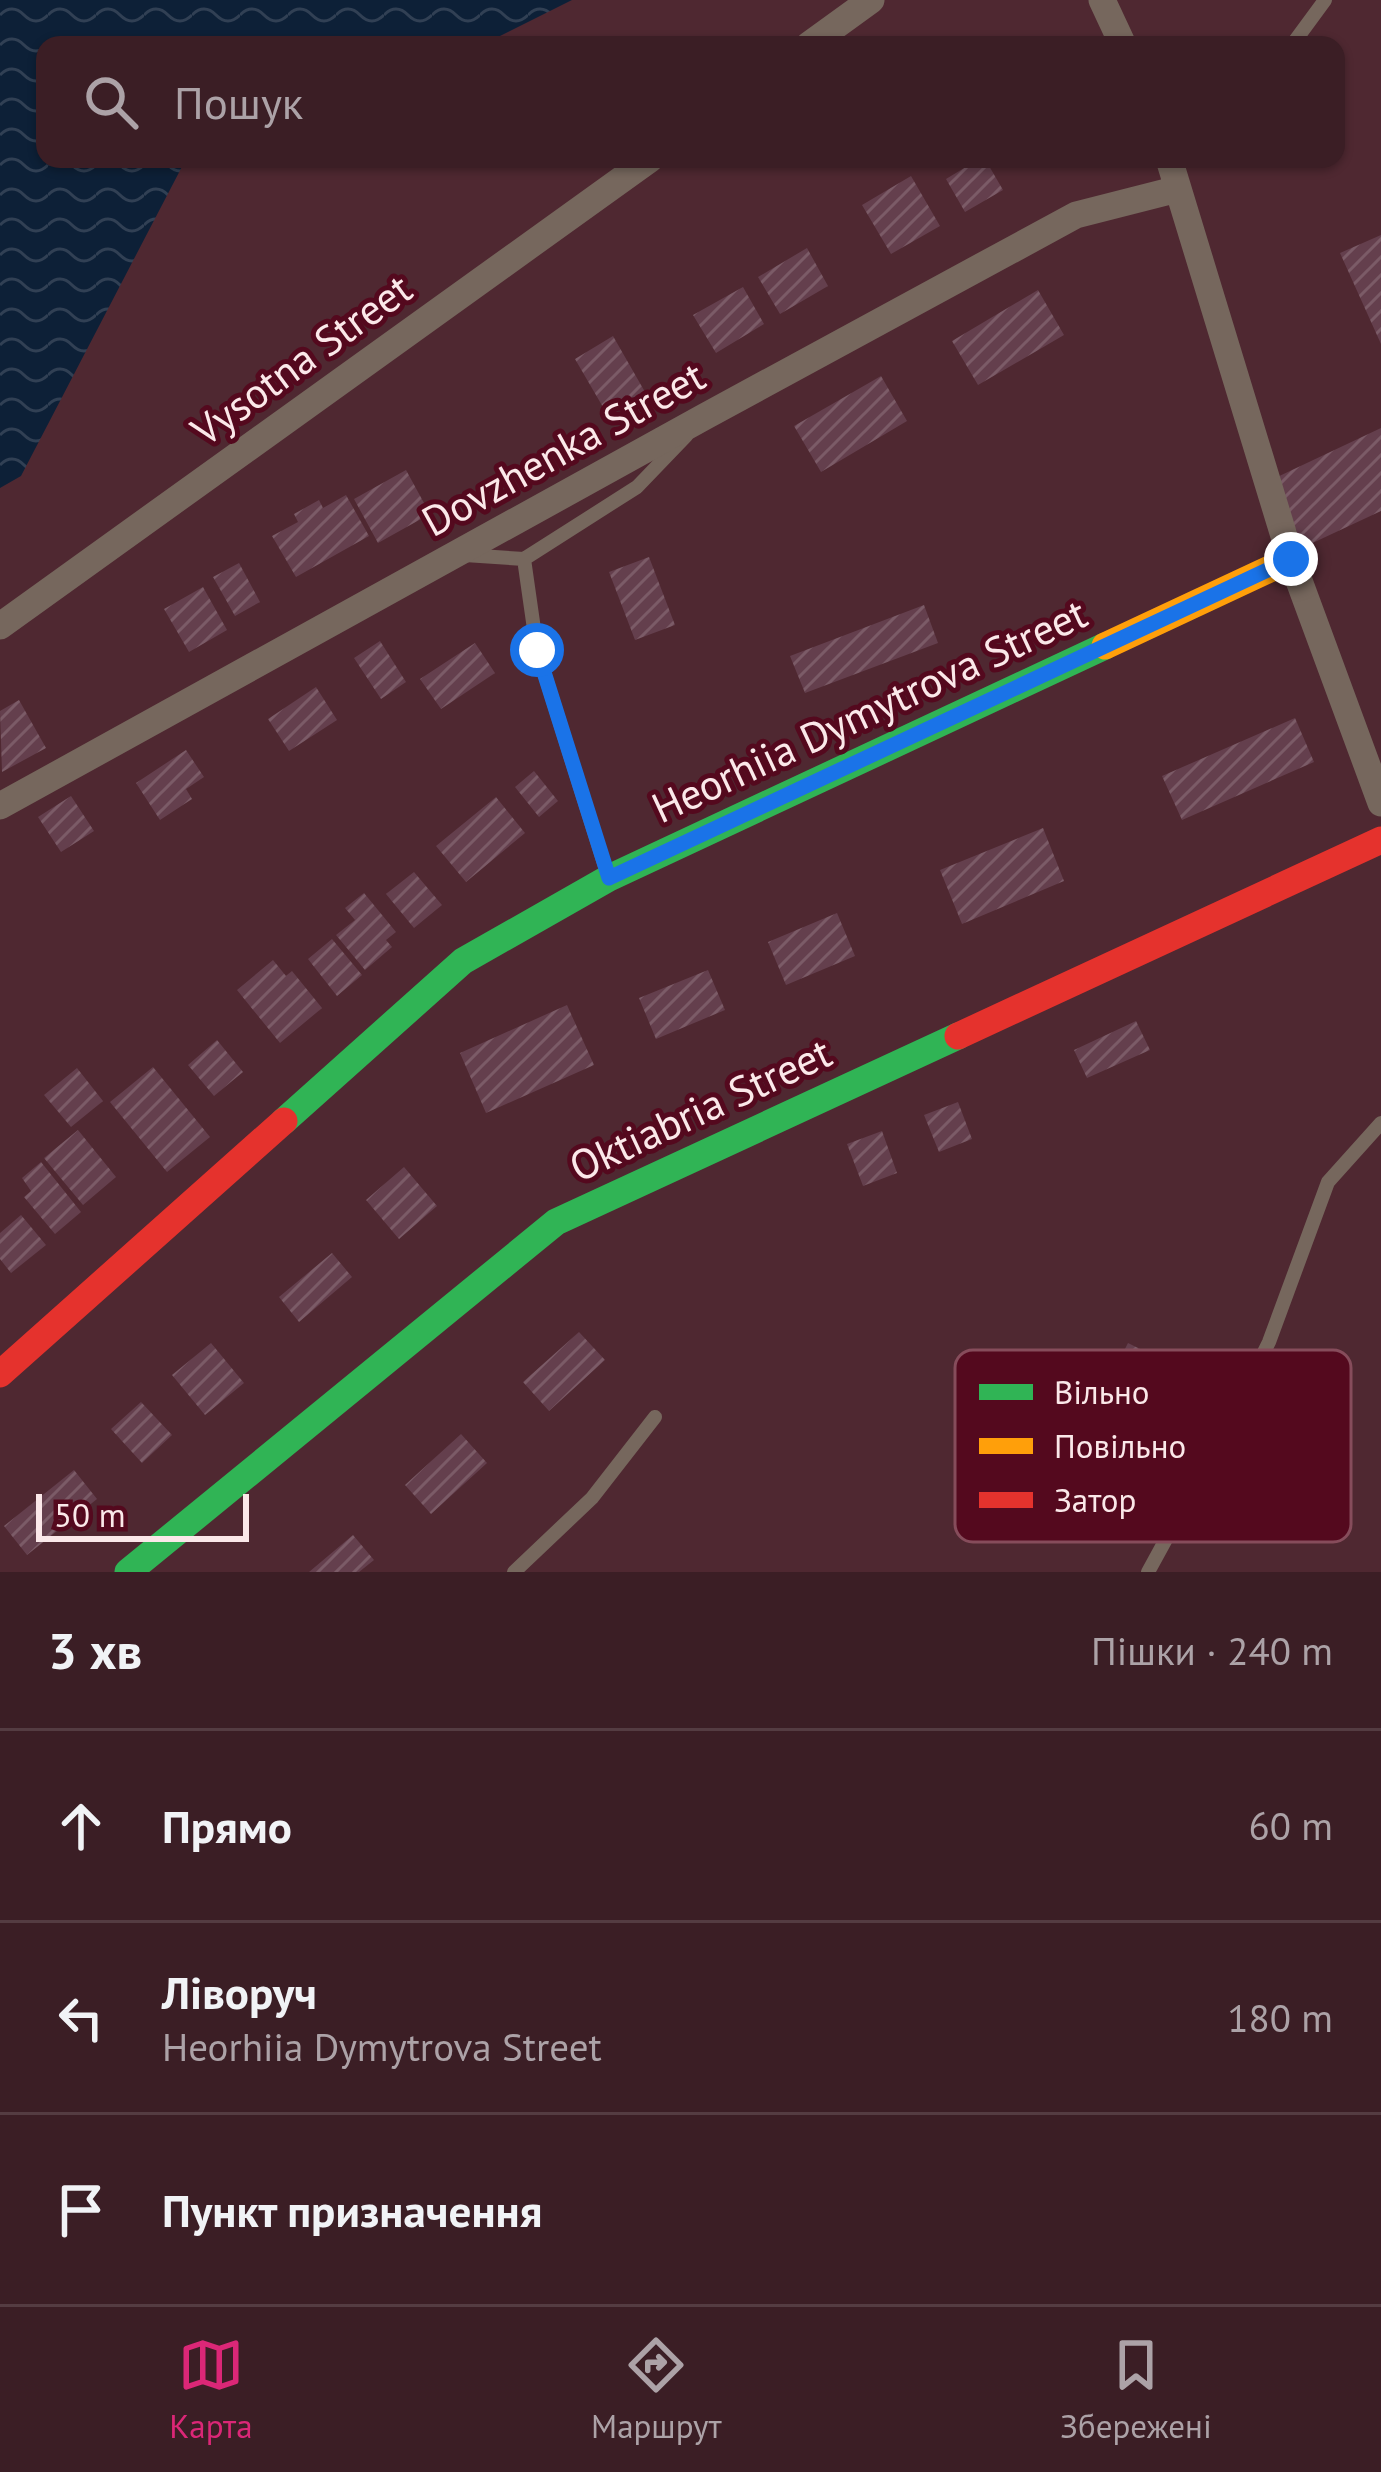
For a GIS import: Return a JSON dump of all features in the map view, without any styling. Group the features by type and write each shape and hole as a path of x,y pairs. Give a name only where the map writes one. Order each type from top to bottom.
{"street":[{"path":"822,36 872,0"},
{"path":"1102,0 1119,36"},
{"name":"Vysotna Street","path":"0,626 637,168"},
{"path":"1172,168 1291,559 1381,803"},
{"name":"Dovzhenka Street","path":"0,806 1076,215 1178,189"},
{"name":"Heorhiia Dymytrova Street","path":"0,1374 464,961 609,878 1291,559"},
{"name":"Oktiabria Street","path":"128,1572 556,1222 1381,840"}],"lane":[{"path":"1298,36 1324,0"},
{"path":"458,555 524,559 638,488 704,417"},
{"path":"524,559 537,650 609,878"},
{"path":"1265,1350 1328,1182 1381,1123"},
{"path":"514,1572 592,1498 655,1417"},
{"path":"1148,1572 1164,1542"}],"water":[{"path":"0,0 572,0 500,36 36,36 36,168 181,168 21,476 0,488"}],"building":[{"path":"964,168 990,168 1003,190 965,212 946,179"},
{"path":"911,176 940,226 891,254 862,205"},
{"path":"1381,235 1381,344 1340,253"},
{"path":"807,248 828,286 780,314 758,277"},
{"path":"743,287 764,324 716,353 693,315"},
{"path":"1038,290 1064,335 978,385 952,341"},
{"path":"613,336 645,392 607,414 575,359"},
{"path":"881,376 907,421 821,472 794,426"},
{"path":"1381,428 1381,511 1304,547 1273,479"},
{"path":"406,470 430,514 378,543 354,499"},
{"path":"346,495 369,536 296,577 272,536 298,522 294,514 319,500 323,508"},
{"path":"649,557 675,625 635,640 609,572"},
{"path":"239,563 260,602 235,616 213,577"},
{"path":"203,587 227,630 189,652 164,609"},
{"path":"924,605 938,643 805,693 790,656"},
{"path":"380,641 406,682 381,699 354,658"},
{"path":"475,643 495,673 441,709 420,679"},
{"path":"316,687 337,720 289,751 268,719"},
{"path":"19,700 46,748 2,772 0,711"},
{"path":"1295,718 1314,762 1182,820 1162,776"},
{"path":"186,750 204,777 186,789 192,799 160,820 136,783"},
{"path":"534,771 558,801 539,817 515,787"},
{"path":"71,796 94,831 61,852 38,817"},
{"path":"496,797 525,833 466,882 436,846"},
{"path":"1043,828 1064,881 962,924 940,870"},
{"path":"414,872 442,905 414,928 386,894"},
{"path":"364,893 396,932 386,940 392,947 365,970 336,935 355,920 345,908"},
{"path":"837,913 855,956 786,985 768,942"},
{"path":"332,939 362,975 337,996 308,959"},
{"path":"273,960 286,976 292,971 322,1008 280,1043 237,990"},
{"path":"708,970 725,1010 656,1039 639,998"},
{"path":"567,1005 594,1065 486,1113 460,1053"},
{"path":"1136,1021 1150,1050 1087,1078 1074,1050"},
{"path":"217,1040 243,1072 214,1096 188,1065"},
{"path":"153,1067 210,1137 167,1172 110,1102"},
{"path":"77,1068 103,1101 71,1127 44,1095"},
{"path":"958,1102 972,1139 939,1152 924,1115"},
{"path":"78,1130 116,1177 83,1205 44,1158"},
{"path":"882,1131 897,1173 863,1186 847,1144"},
{"path":"41,1162 81,1212 55,1234 24,1197 31,1191 22,1178"},
{"path":"404,1167 437,1206 399,1239 366,1200"},
{"path":"21,1215 46,1245 11,1273 0,1259 0,1233"},
{"path":"332,1253 352,1277 299,1322 279,1297"},
{"path":"579,1332 605,1360 549,1411 523,1382"},
{"path":"211,1343 244,1383 205,1415 172,1375"},
{"path":"141,1402 172,1435 142,1463 111,1429"},
{"path":"461,1434 487,1463 431,1514 405,1485"},
{"path":"74,1470 97,1499 27,1555 4,1526"},
{"path":"353,1535 374,1560 359,1572 309,1572"}],"traffic: fast":[{"path":"284,1121 463,961 609,878 1105,646"},
{"path":"128,1572 556,1222 958,1036"}],"traffic: slow":[{"path":"1105,646 1291,559"}],"traffic: jam":[{"path":"958,1036 1381,840"},
{"path":"0,1374 284,1121"}],"route":[{"path":"537,650 609,878 1291,559"}]}
